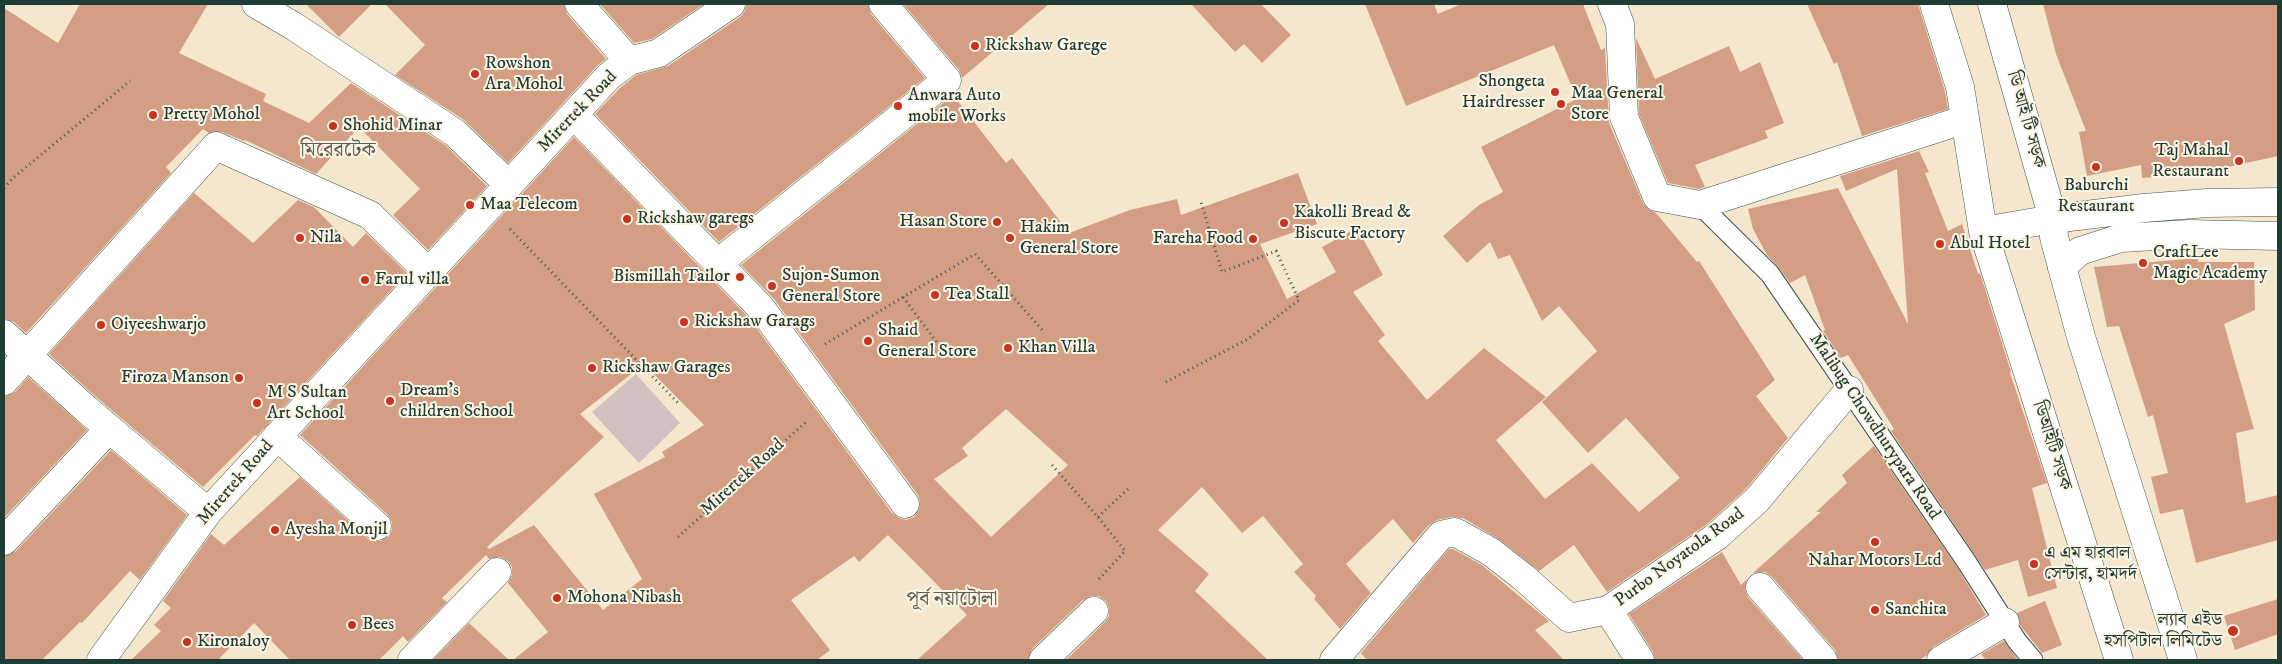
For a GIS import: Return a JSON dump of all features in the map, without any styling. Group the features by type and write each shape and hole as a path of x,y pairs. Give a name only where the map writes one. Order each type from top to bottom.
{"street":[{"path":"256,4 295,27 455,134 509,185"},
{"path":"579,4 629,61"},
{"name":"Mirertek Road","path":"101,660 208,512 609,76 629,61 658,53 731,4"},
{"path":"718,263 947,80 883,4"},
{"path":"1612,4 1620,24 1624,117 1657,197 1700,205 1963,120"},
{"path":"1934,4 1960,87 1963,120 1982,231 2054,228 2144,208 2207,203 2278,202"},
{"name":"ডি আই টি সড়ক","path":"1992,4 2054,228"},
{"path":"574,115 761,308 831,400 906,504"},
{"path":"4,381 216,146 370,215 428,272"},
{"path":"2054,228 2062,267 2081,337 2183,660"},
{"name":"ডিআইটি সড়ক","path":"1982,231 2119,660"},
{"path":"2062,267 2080,251 2121,238 2189,234 2278,236"},
{"path":"4,334 109,429 208,512"},
{"name":"Purbo Noyatola Road","path":"1334,660 1441,535 1455,532 1491,552 1523,577 1569,618 1608,610 1717,536 1757,500 1849,390"},
{"path":"4,541 109,429"},
{"path":"277,436 377,526"},
{"path":"412,660 497,572"},
{"path":"1760,586 1823,660"},
{"name":"Purbo Noyatola Road","path":"1608,610 1640,660"},
{"path":"1043,660 1094,611"},
{"path":"1941,660 2005,622"}],"lane":[{"name":"Malibug Chowdhurypara Road","path":"1700,205 1770,274 2005,622 2033,660"}],"path":[{"path":"4,188 13,178 130,81"},
{"path":"1166,382 1248,339 1299,300 1276,251 1222,272 1201,202"},
{"path":"488,208 680,405"},
{"path":"800,359 975,254 1044,332"},
{"path":"903,297 947,356"},
{"name":"Mirertek Road","path":"678,537 831,400"},
{"path":"1052,465 1125,551 1100,577 1091,592 1094,611"},
{"path":"1098,517 1129,488"}],"shaded area":[{"name":"Rickshaw Garages","path":"636,374 680,423 639,463 592,412"}],"building":[{"path":"80,4 208,4 179,53 266,94 263,101 309,123 351,83 445,145 487,186 428,250 393,215 420,189 359,127 316,174 245,140 222,132 209,133 203,129 166,167 171,173 26,333 14,322 4,319 4,8 58,43"},
{"path":"306,4 372,4 339,37"},
{"path":"385,4 564,4 567,14 606,59 598,65 508,163 464,120 395,75 425,45"},
{"path":"600,4 704,4 652,39 634,43"},
{"path":"746,4 868,4 871,14 925,78 719,242 595,114 620,88 636,75 668,66 740,17 745,11"},
{"name":"Rickshaw Garege","path":"903,4 1049,4 962,78 959,70"},
{"path":"1191,4 1261,4 1291,35 1262,63 1244,44 1235,52"},
{"path":"1365,4 1434,4 1438,14 1461,4 1583,4 1601,50 1605,48 1609,123 1643,203 1648,209 1656,213 1697,262 1699,261 1775,380 1756,396 1788,438 1746,489 1707,524 1607,592 1574,545 1539,571 1500,540 1463,518 1452,517 1437,520 1429,525 1413,543 1393,519 1346,564 1371,593 1340,629 1314,599 1316,596 1294,572 1303,564 1263,516 1242,533 1202,487 1158,530 1209,574 1195,591 1268,660 1066,660 1109,616 1109,608 1106,601 1099,596 1091,596 1083,600 1032,649 1028,660 917,660 967,615 888,535 859,562 854,556 791,600 830,650 817,660 513,660 548,632 508,583 512,575 512,567 508,561 500,557 489,559 486,555 442,598 447,602 408,642 403,636 379,660 290,660 254,623 218,660 131,660 161,631 154,625 171,608 163,601 211,534 224,545 300,477 367,538 373,541 381,541 389,536 392,530 392,522 387,514 300,435 574,137 749,318 892,513 906,520 914,517 919,510 920,502 918,495 774,299 741,265 953,95 1006,163 1012,158 1069,233 1130,210 1177,199 1181,215 1298,173 1317,224 1260,244 1287,299 1336,272 1322,247 1357,228 1383,275 1353,292 1385,335 1378,341 1427,400 1484,348 1546,397 1496,440 1545,499 1592,463 1639,512 1680,478 1626,418 1588,453 1542,402 1597,351 1559,306 1542,321 1510,255 1498,259 1490,242 1467,263 1443,236 1479,205 1503,192 1481,147 1577,99 1554,45 1406,106","holes":["644,364 704,425 662,452 665,457 594,494 642,579 603,610 534,525 489,549 487,547 604,437 580,414","1006,409 1068,465 991,537 934,479 968,456 962,448"]},
{"path":"1807,4 1918,4 1945,91 1948,109 1862,136 1837,62 1834,64"},
{"path":"2043,4 2278,4 2278,156 2210,171 2210,174 2142,178 2141,165 2087,176 2079,132 2086,131 2056,54"},
{"path":"1636,38 1655,79 1729,46 1740,72 1760,62 1784,123 1765,131 1768,138 1695,165 1705,187 1699,189 1668,183 1639,114"},
{"path":"1919,151 1929,172 1925,173 1948,231 1962,224 1978,274 1980,273 2010,373 2047,483 2032,488 2057,588 2028,597 2018,560 1985,570 1891,431 1894,429 1848,355 1841,358 1823,331 1825,330 1805,275 1790,283 1767,255 1753,229 1748,209 1838,188 1908,324 1897,169 1846,191 1840,176"},
{"path":"194,193 253,243 298,200 314,207 353,247 366,233 407,273 257,436 255,435 203,487 96,397 49,354"},
{"path":"2198,258 2198,262 2254,262 2255,310 2224,324 2254,429 2236,433 2246,503 2278,495 2278,540 2196,563 2183,509 2160,514 2151,477 2168,473 2153,415 2148,417 2119,326 2107,327 2094,267"},
{"path":"28,377 87,430 4,518 4,396 15,392"},
{"path":"1874,446 1957,567 1986,615 1933,647 1926,656 1919,660 1838,660 1835,650 1772,577 1765,572 1753,573 1821,512 1816,512 1847,483 1842,475"},
{"path":"111,450 187,515 140,580 130,571 82,623 80,622 42,660 4,660 4,556 15,552"},
{"path":"1449,549 1453,549 1482,565 1549,621 1535,630 1564,660 1367,660 1361,653"},
{"path":"1722,552 1741,585 1747,579 1745,589 1748,597 1803,660 1655,660 1653,652 1629,614"},
{"path":"2278,599 2278,634 2235,650 2224,616"},
{"path":"2045,601 2062,645 2042,653 2020,625 2017,613"},
{"path":"469,623 509,660 433,660"},
{"path":"2004,641 2018,660 1986,660 1981,654"}],"place":[{"name":"Rickshaw Garege","path":"975,46"},
{"name":"Rowshon Ara Mohol","path":"475,74"},
{"name":"Shongeta Hairdresser","path":"1555,92"},
{"name":"Maa General Store","path":"1561,104"},
{"name":"Anwara Auto mobile Works","path":"898,106"},
{"name":"Pretty Mohol","path":"153,115"},
{"name":"Shohid Minar","path":"333,126"},
{"name":"Taj Mahal Restaurant","path":"2239,161"},
{"name":"Baburchi Restaurant","path":"2096,167"},
{"name":"Maa Telecom","path":"470,205"},
{"name":"Rickshaw garegs","path":"627,219"},
{"name":"Hasan Store","path":"997,222"},
{"name":"Kakolli Bread & Biscute Factory","path":"1284,223"},
{"name":"Nila","path":"300,238"},
{"name":"Hakim General Store","path":"1010,238"},
{"name":"Fareha Food","path":"1253,239"},
{"name":"Abul Hotel","path":"1940,244"},
{"name":"CraftLee Magic Academy","path":"2143,263"},
{"name":"Bismillah Tailor","path":"740,277"},
{"name":"Farul villa","path":"365,280"},
{"name":"Sujon-Sumon General Store","path":"772,286"},
{"name":"Tea Stall","path":"935,295"},
{"name":"Rickshaw Garags","path":"684,322"},
{"name":"Oiyeeshwarjo","path":"101,325"},
{"name":"Shaid General Store","path":"868,341"},
{"name":"Khan Villa","path":"1008,348"},
{"name":"Rickshaw Garages","path":"592,368"},
{"name":"Firoza Manson","path":"239,378"},
{"name":"Dream's children School","path":"390,401"},
{"name":"M S Sultan Art School","path":"257,403"},
{"name":"Ayesha Monjil","path":"275,530"},
{"name":"Nahar Motors Ltd","path":"1875,542"},
{"name":"এ এম হারবাল সেন্টার, হামদর্দ","path":"2034,564"},
{"name":"Mohona Nibash","path":"557,598"},
{"name":"Sanchita","path":"1875,610"},
{"name":"Bees","path":"352,625"},
{"name":"ল্যাব এইড হসপিটাল লিমিটেড","path":"2233,631"},
{"name":"Kironaloy","path":"187,642"}],"district":[{"name":"মিরেরটেক","path":"338,152"},
{"name":"পূর্ব নয়াটোলা","path":"952,601"}]}
